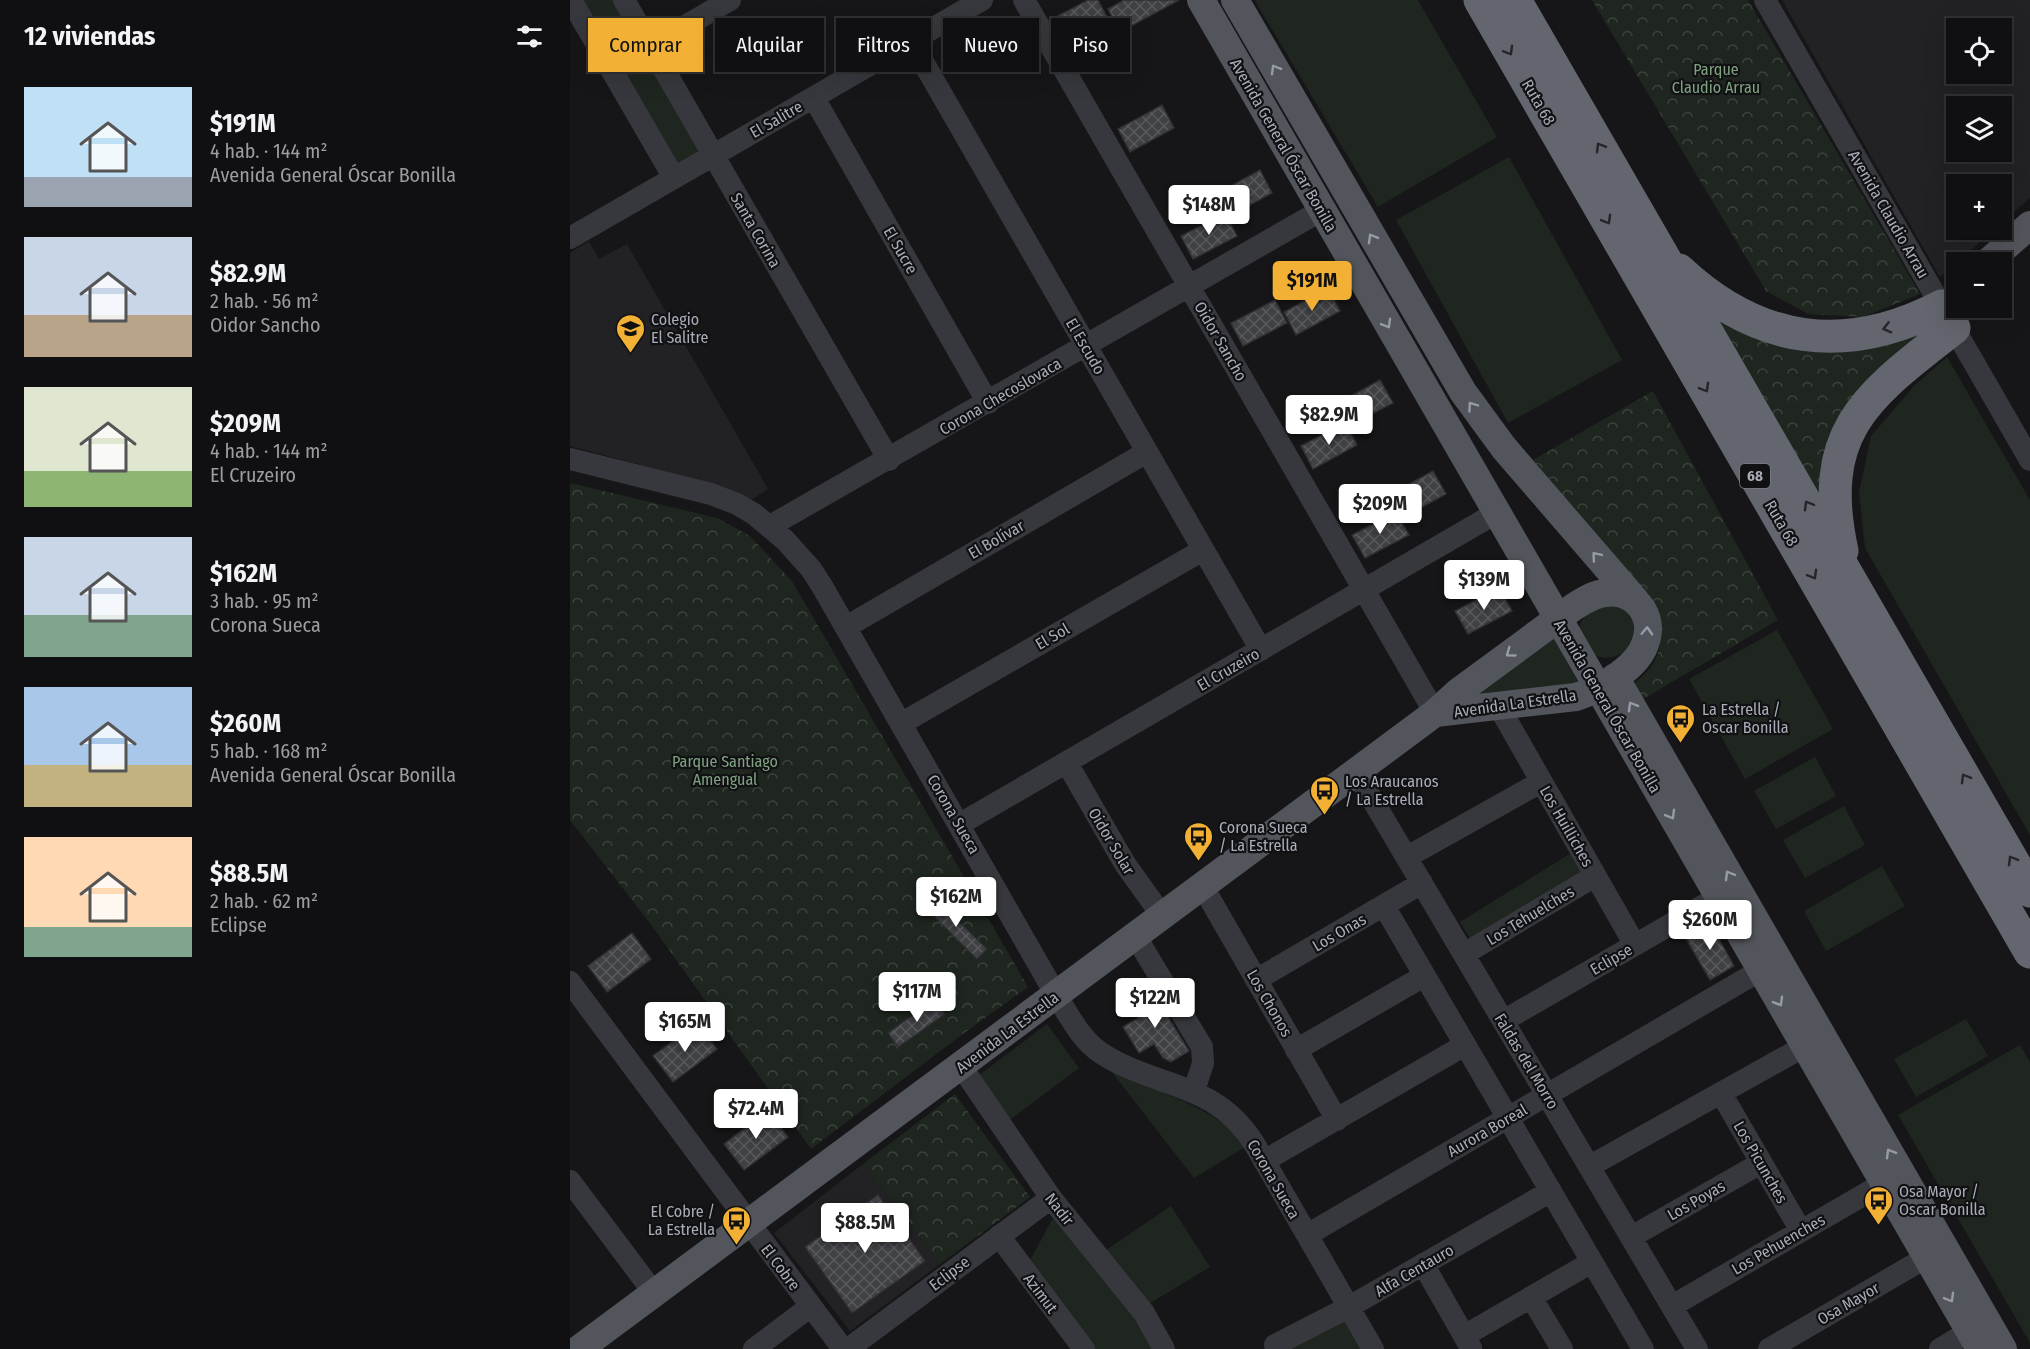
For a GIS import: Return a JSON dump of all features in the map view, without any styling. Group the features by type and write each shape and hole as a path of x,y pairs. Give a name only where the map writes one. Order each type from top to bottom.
{"highway":[{"name":"Ruta 68","path":"1480,0 2030,952"},
{"name":"Ruta 68","path":"1515,0 2030,891"},
{"path":"1660,252 1698,287 1729,308 1763,325 1801,335 1838,336 1885,329 1946,310"},
{"path":"1848,574 1838,522 1836,480 1838,462 1846,438 1863,407 1901,369 1946,314"}],"main road":[{"name":"Avenida General Óscar Bonilla","path":"1201,0 1557,619 1606,683 2003,1349"},
{"name":"Avenida General Óscar Bonilla","path":"1235,0 1463,392 1504,448 1635,600"},
{"path":"1999,252 2030,225"},
{"name":"Avenida La Estrella","path":"579,1349 1163,917 1435,714 1458,692 1584,600 1601,593 1622,594 1635,600 1646,616 1648,636 1641,653 1606,683 1576,697 1435,714"},
{"name":"Avenida General Óscar Bonilla","path":"1606,683 1718,897 1975,1340"}],"street":[{"path":"571,0 674,178"},
{"name":"Santa Corina","path":"624,0 635,18"},
{"path":"699,18 730,0"},
{"name":"El Salitre","path":"931,29 982,0"},
{"name":"Oidor Sancho","path":"1024,0 1435,714"},
{"name":"Avenida Claudio Arrau","path":"1765,0 1946,302"},
{"name":"Santa Corina","path":"666,72 889,460"},
{"name":"El Salitre","path":"572,232 674,178 858,72"},
{"name":"El Escudo","path":"929,72 1261,650"},
{"name":"El Sucre","path":"814,98 988,403"},
{"name":"Corona Checoslovaca","path":"770,526 889,460 1322,210"},
{"name":"Avenida Claudio Arrau","path":"1955,318 2030,460"},
{"name":"El Bolívar","path":"846,627 1147,452"},
{"name":"Corona Sueca","path":"570,459 722,498 754,514 796,550 811,569 846,627 1056,995 1085,1038 1099,1052 1122,1064 1194,1091 1219,1105 1240,1123 1373,1349"},
{"name":"El Cruzeiro","path":"960,824 1496,513"},
{"name":"El Sol","path":"902,723 1203,550"},
{"name":"Los Huilliches","path":"1498,707 1635,945"},
{"name":"Oidor Solar","path":"1066,763 1125,864 1163,917"},
{"name":"Faldas del Morro","path":"1356,772 1697,1349"},
{"path":"1407,857 1541,782"},
{"name":"Los Tehuelches","path":"1464,954 1596,876"},
{"name":"Los Onas","path":"1256,980 1422,883"},
{"name":"Los Chonos","path":"1203,887 1337,1119"},
{"name":"Eclipse","path":"1503,1021 1718,897"},
{"path":"1384,906 1643,1349"},
{"path":"1136,937 1202,1047 1203,1063 1194,1091"},
{"name":"Aurora Boreal","path":"1307,1235 1761,970"},
{"path":"1296,1050 1425,976"},
{"name":"El Cobre","path":"570,982 843,1349"},
{"path":"1264,1161 1465,1045"},
{"path":"1590,1167 1804,1046"},
{"name":"Nadir","path":"961,1066 1051,1198 1144,1313 1164,1349"},
{"name":"Los Picunches","path":"1721,1093 1801,1231"},
{"name":"Los Poyas","path":"1631,1237 1761,1163"},
{"path":"570,1181 654,1293"},
{"name":"Los Pehuenches","path":"1672,1306 1884,1183"},
{"name":"Alfa Centauro","path":"1277,1347 1551,1191"},
{"name":"Eclipse","path":"848,1349 1051,1198"},
{"name":"Azimut","path":"999,1236 1084,1349"},
{"name":"Osa Mayor","path":"1774,1348 1927,1257"},
{"path":"1423,1264 1468,1342 1531,1297 1592,1262"},
{"path":"1531,1297 1562,1349"},
{"path":"754,1349 811,1306"},
{"path":"1940,1349 1975,1340"}],"shaded area":[{"path":"1782,0 2030,0 2030,198 2012,214 2012,174 1946,174 1946,240 1983,240 1969,252 1946,252 1946,272 1940,277"},
{"name":"Colegio El Salitre","path":"589,241 599,259 627,244 768,489 749,501 682,476 570,446 570,253"},
{"path":"863,1164 940,1264 850,1331 774,1233"}],"green space":[{"path":"580,0 616,0 626,18 590,18"},
{"path":"1418,0 1497,137 1378,207 1255,1"},
{"name":"Parque Claudio Arrau","path":"1592,0 1748,0 1920,294 1863,317 1808,314 1766,291"},
{"path":"621,72 657,72 704,154 677,170"},
{"path":"1509,157 1622,360 1508,423 1396,220"},
{"path":"1714,313 1927,330 1824,505"},
{"path":"1947,357 2030,500 2030,835 1865,548 1859,493 1871,436 1915,385"},
{"path":"1653,391 1778,620 1643,699 1633,684 1650,668 1658,651 1660,632 1657,609 1533,460"},
{"name":"Parque Santiago Amengual","path":"570,483 717,518 750,536 792,581 1028,987 811,1149 652,926 570,820"},
{"path":"1597,604 1624,607 1635,622 1636,631 1629,647 1615,657 1606,658 1590,651 1580,634 1582,619"},
{"path":"1777,630 1833,729 1745,779 1689,679"},
{"path":"1550,632 1580,686 1478,700 1473,692"},
{"path":"1815,757 1836,796 1776,829 1754,791"},
{"path":"1844,806 1865,845 1805,878 1783,840"},
{"path":"1571,853 1583,873 1472,942 1460,922"},
{"path":"1882,866 1905,906 1826,951 1804,911"},
{"path":"1966,1019 1988,1056 1916,1097 1894,1059"},
{"path":"1047,1024 1079,1068 1007,1122 975,1078"},
{"path":"2020,1045 2030,1062 2030,1343 1898,1115"},
{"path":"1111,1071 1175,1097 1207,1113 1234,1132 1245,1147 1194,1178"},
{"path":"955,1094 1030,1197 940,1264 863,1164"},
{"path":"1171,1206 1210,1267 1147,1305 1106,1250"},
{"path":"1054,1216 1137,1315 1156,1349 1092,1349 1028,1264"},
{"path":"1343,1315 1364,1349 1283,1349"}],"building":[{"path":"1088,0 1098,0 1107,18 1054,18"},
{"path":"1124,0 1179,0 1130,27 1130,18 1113,18 1108,9"},
{"path":"1162,105 1174,128 1130,152 1118,129"},
{"path":"1260,170 1272,193 1228,217 1216,194"},
{"path":"1225,213 1237,236 1193,259 1181,236"},
{"path":"1328,288 1340,311 1296,335 1284,312"},
{"path":"1275,300 1287,323 1243,346 1231,323"},
{"path":"1380,380 1393,403 1349,426 1336,404"},
{"path":"1345,422 1357,445 1313,469 1301,446"},
{"path":"1433,471 1446,494 1402,518 1389,495"},
{"path":"1396,512 1409,535 1365,558 1352,535"},
{"path":"1499,588 1512,611 1468,634 1455,611"},
{"path":"933,897 987,949 977,959 924,906"},
{"path":"1710,923 1734,966 1710,980 1685,937"},
{"path":"632,933 651,959 607,992 588,966"},
{"path":"1152,991 1189,1051 1171,1062 1163,1058 1154,1044 1139,1053 1123,1027 1138,1018 1130,1004"},
{"path":"935,999 945,1014 898,1047 888,1033"},
{"path":"697,1023 717,1049 673,1082 653,1056"},
{"path":"768,1111 788,1137 744,1170 724,1144"},
{"path":"878,1195 925,1261 852,1313 805,1247"}],"place":[{"name":"Colegio El Salitre","path":"630,354"},
{"name":"La Estrella / Oscar Bonilla","path":"1681,744"},
{"name":"Los Araucanos / La Estrella","path":"1324,816"},
{"name":"Corona Sueca / La Estrella","path":"1198,862"},
{"name":"Osa Mayor / Oscar Bonilla","path":"1878,1226"},
{"name":"El Cobre / La Estrella","path":"736,1246"}]}
